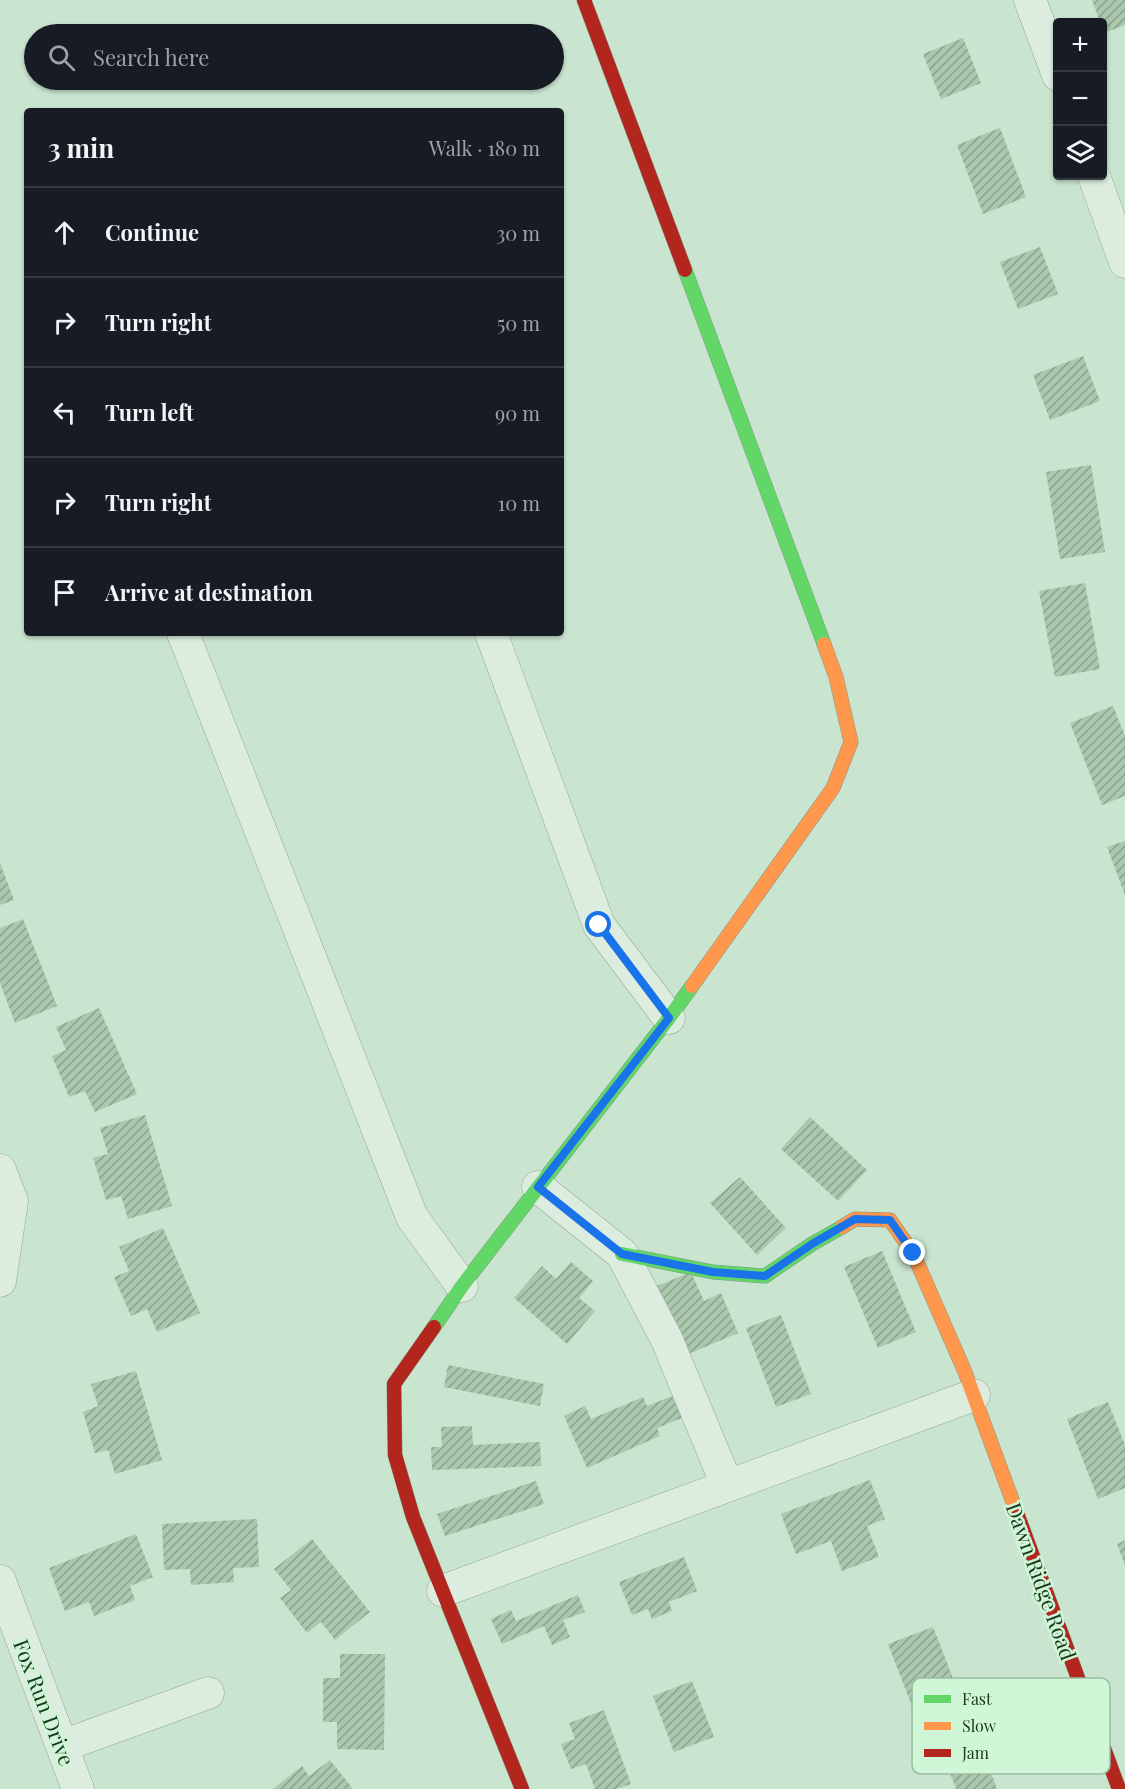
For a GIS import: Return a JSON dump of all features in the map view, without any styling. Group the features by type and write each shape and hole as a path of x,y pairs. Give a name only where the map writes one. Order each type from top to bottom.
{"street":[{"path":"522,1789 413,1517 395,1455 394,1384 462,1286 669,1018 833,788 851,742 836,676 584,0"},
{"path":"1034,1 1057,72"},
{"path":"1095,180 1125,262"},
{"path":"184,636 412,1217 462,1286"},
{"path":"492,636 599,925 669,1018"},
{"path":"0,1170 6,1204 0,1281"},
{"path":"538,1187 622,1254 667,1340 727,1485"},
{"name":"Dawn Ridge Road","path":"622,1254 713,1272 765,1276 812,1244 855,1219 890,1220 913,1253 969,1384 1078,1678"},
{"path":"443,1591 727,1485 969,1384"},
{"name":"Fox Run Drive","path":"0,1581 78,1789"},
{"path":"62,1746 208,1693"},
{"name":"Dawn Ridge Road","path":"1110,1765 1119,1789"}],"building":[{"path":"1092,0 1125,0 1125,25 1107,32 1107,18 1099,18"},
{"path":"963,38 981,83 941,99 923,54"},
{"path":"1000,128 1026,197 983,214 957,145"},
{"path":"1040,247 1058,294 1018,309 1000,262"},
{"path":"1083,356 1100,401 1050,420 1033,375"},
{"path":"1091,465 1105,552 1060,559 1046,472"},
{"path":"1085,583 1100,669 1055,677 1039,591"},
{"path":"1113,706 1125,736 1125,796 1102,805 1070,723"},
{"path":"1125,841 1125,895 1107,847"},
{"path":"0,863 14,900 0,905"},
{"path":"23,919 57,1006 15,1023 0,983 0,928"},
{"path":"99,1008 137,1094 95,1112 85,1091 69,1097 52,1056 66,1050 56,1027"},
{"path":"145,1115 172,1206 128,1219 121,1196 106,1200 93,1158 108,1154 100,1128"},
{"path":"810,1117 867,1170 838,1201 781,1149"},
{"path":"740,1177 786,1228 757,1255 710,1203"},
{"path":"163,1228 200,1313 157,1332 147,1309 131,1316 114,1277 129,1271 119,1247"},
{"path":"882,1251 916,1332 878,1348 844,1267"},
{"path":"571,1262 593,1281 579,1298 595,1311 567,1344 514,1298 542,1266 556,1279"},
{"path":"691,1272 704,1301 721,1293 738,1333 686,1355 657,1286"},
{"path":"781,1315 811,1394 776,1407 746,1328"},
{"path":"448,1365 544,1384 540,1406 444,1387"},
{"path":"136,1371 162,1460 115,1474 108,1450 95,1453 83,1412 98,1406 91,1384"},
{"path":"672,1396 682,1418 657,1428 660,1436 587,1468 564,1416 585,1406 591,1419 643,1397 647,1406"},
{"path":"1108,1402 1125,1445 1125,1488 1098,1499 1067,1419"},
{"path":"472,1426 473,1445 540,1442 541,1466 432,1470 431,1447 442,1447 441,1427"},
{"path":"870,1480 885,1519 867,1526 879,1557 842,1571 831,1541 796,1554 781,1514"},
{"path":"536,1481 544,1504 445,1536 437,1514"},
{"path":"257,1519 259,1567 233,1568 234,1582 191,1585 190,1569 164,1570 162,1524"},
{"path":"136,1534 153,1577 130,1586 135,1600 94,1616 89,1602 65,1611 49,1568"},
{"path":"312,1539 370,1612 335,1640 321,1622 307,1633 280,1598 291,1590 274,1569"},
{"path":"1125,1540 1125,1565 1117,1544"},
{"path":"684,1557 697,1591 669,1602 672,1611 652,1619 648,1609 632,1615 619,1582"},
{"path":"578,1595 585,1612 563,1620 570,1637 552,1645 544,1626 502,1644 491,1619 511,1610 516,1621"},
{"path":"933,1627 953,1678 912,1678 912,1706 888,1644"},
{"path":"340,1654 385,1654 384,1750 337,1749 337,1722 323,1722 323,1678 340,1678"},
{"path":"692,1681 714,1737 674,1752 653,1696"},
{"path":"604,1710 631,1784 616,1789 595,1789 586,1764 571,1769 561,1744 575,1739 569,1723"},
{"path":"330,1760 353,1789 273,1789 302,1766 309,1776"},
{"path":"950,1774 991,1774 997,1789 956,1789"}],"traffic: fast":[{"path":"685,270 824,644"},
{"path":"434,1327 462,1286 692,986"},
{"path":"622,1254 713,1272 765,1276 842,1227"}],"traffic: slow":[{"path":"692,986 833,788 851,742 836,677 824,644"},
{"path":"842,1227 855,1219 890,1220 913,1253 965,1372 1018,1516"}],"traffic: jam":[{"path":"584,0 685,270"},
{"path":"434,1327 394,1384 395,1455 413,1517 522,1789"},
{"path":"1018,1516 1078,1678"},
{"path":"1110,1765 1119,1789"}],"route":[{"path":"599,925 669,1018 538,1187 622,1254 713,1272 765,1276 812,1244 855,1219 890,1220 913,1253"}]}
